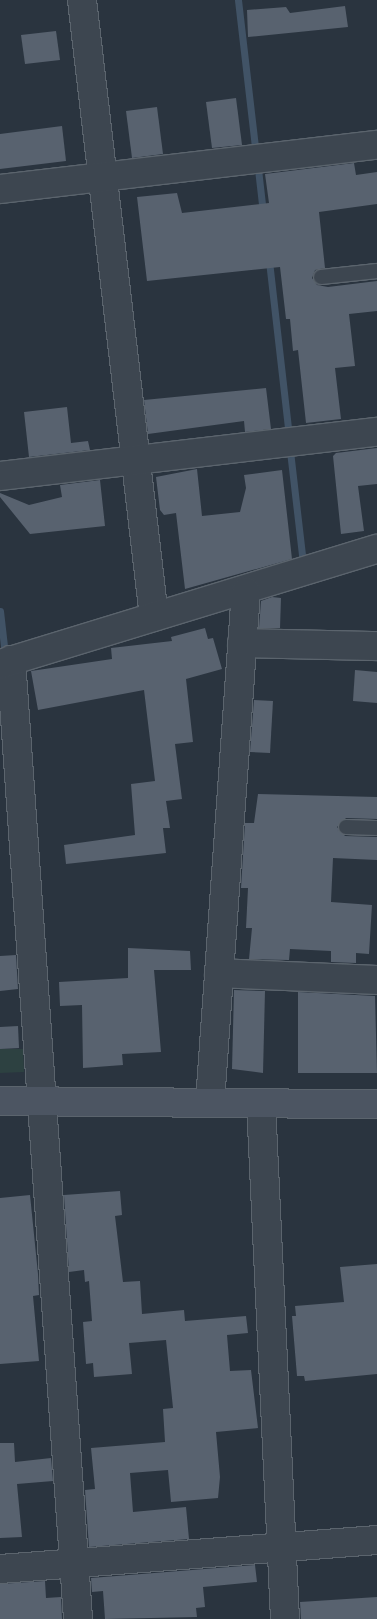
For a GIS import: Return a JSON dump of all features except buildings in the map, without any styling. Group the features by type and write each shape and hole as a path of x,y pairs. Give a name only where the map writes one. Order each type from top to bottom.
{"street":[{"path":"82,0 154,617"},
{"path":"0,189 377,145"},
{"path":"0,476 377,432"},
{"path":"78,1619 6,662 246,591 377,549"},
{"path":"210,1102 246,591"},
{"path":"242,644 377,646"},
{"path":"219,973 377,980"},
{"path":"0,1100 377,1104"},
{"path":"262,1103 280,1547 285,1619"},
{"path":"0,1569 377,1540"}],"lane":[{"path":"321,277 377,271"},
{"path":"346,827 377,828"}],"green space":[{"path":"0,1049 23,1049 24,1072 0,1073"}],"waterway":[{"path":"238,0 255,147"},
{"path":"258,169 263,213"},
{"path":"269,261 288,429"},
{"path":"290,451 303,564"},
{"path":"0,611 5,655"}]}
